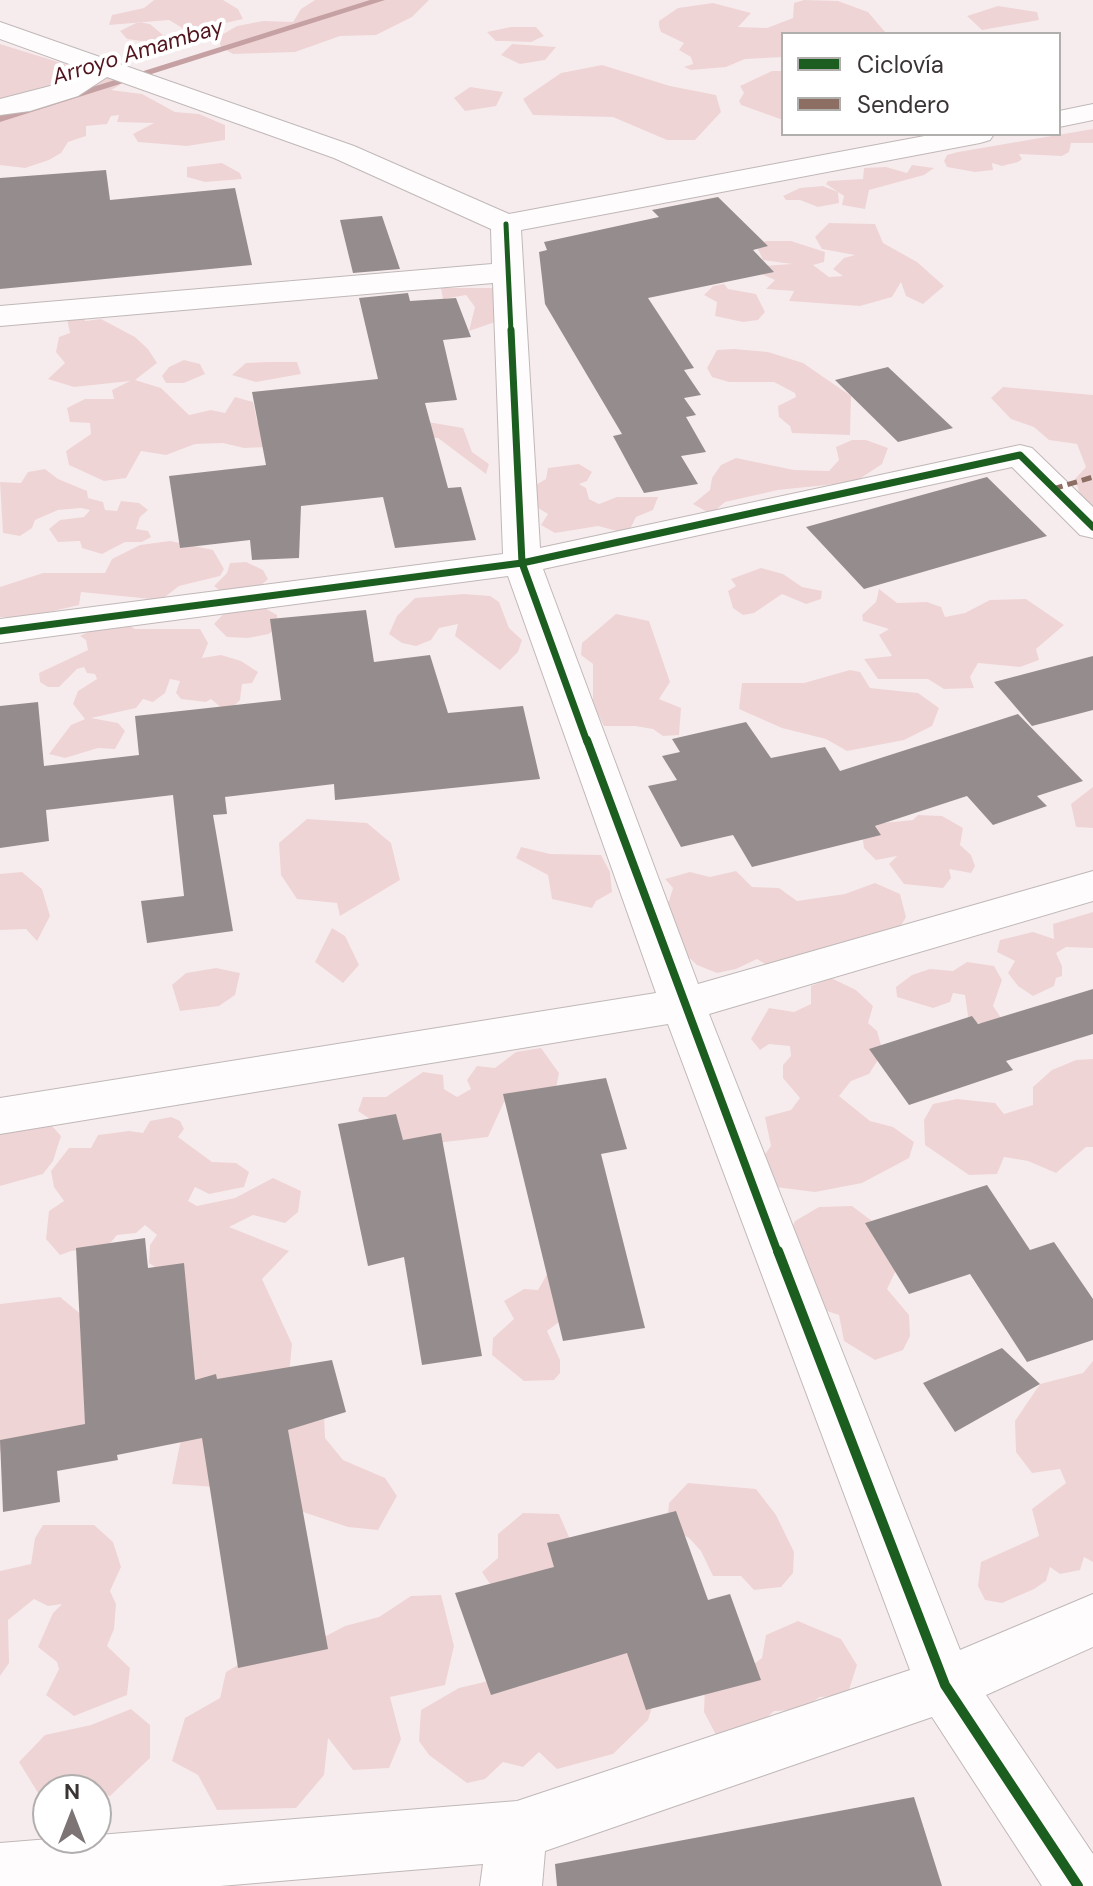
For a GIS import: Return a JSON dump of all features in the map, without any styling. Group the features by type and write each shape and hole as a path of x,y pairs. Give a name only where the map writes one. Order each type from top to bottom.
{"street":[{"path":"0,30 344,152 506,224 969,136"},
{"path":"0,107 20,105 68,90 105,67"},
{"path":"1061,119 1093,112"},
{"path":"506,224 522,563 683,1005 945,1685 1078,1886"},
{"path":"0,316 510,272"},
{"path":"0,631 522,563 1020,455 1093,527"},
{"path":"0,1116 683,1005 1093,886"},
{"path":"0,1874 514,1858 945,1685 1093,1620"}],"shaded area":[{"path":"154,0 223,0 238,9 243,19 221,24 201,39 169,20 109,25 112,15 144,8"},
{"path":"315,0 429,0 412,17 376,35 340,36 295,52 233,54 221,47 218,37 237,26 263,21 293,22 301,9"},
{"path":"804,0 838,1 868,12 885,32 781,32 781,57 745,59 726,67 691,70 684,67 693,64 691,57 679,50 684,43 661,32 659,26 659,21 678,8 713,3 751,13 738,27 767,28 793,18 794,3"},
{"path":"998,6 1037,12 1039,20 982,30 967,16"},
{"path":"138,22 150,24 163,35 174,34 183,43 178,49 152,50 148,42 127,39 120,31"},
{"path":"511,27 536,27 544,36 531,42 496,41 487,32"},
{"path":"0,44 71,66 92,78 115,77 120,85 111,90 142,94 175,112 199,114 225,125 225,140 187,146 138,142 133,134 154,123 117,122 119,115 111,116 107,124 86,126 86,136 68,142 61,153 49,160 25,168 0,165"},
{"path":"512,44 556,47 545,60 520,64 501,55"},
{"path":"602,65 670,86 716,95 721,112 695,140 667,140 613,117 533,115 523,99 561,73"},
{"path":"772,71 781,71 781,119 741,105 739,101 744,93 740,86"},
{"path":"470,87 503,92 496,106 465,111 454,98"},
{"path":"1093,129 1093,143 1071,143 1069,152 1062,156 1019,154 1022,159 1018,162 1002,166 992,163 993,170 975,172 947,167 944,161 947,155 958,152"},
{"path":"222,163 240,173 242,179 205,182 187,177 187,167"},
{"path":"912,165 934,168 924,175 869,190 865,209 842,205 844,196 826,184 828,181 863,179 864,168 886,167 907,173"},
{"path":"823,186 838,192 839,203 818,207 800,200 786,200 783,196 800,188"},
{"path":"829,223 875,224 883,243 917,262 944,286 923,304 906,296 901,282 892,297 860,306 789,301 794,291 766,289 775,280 759,273 763,266 792,264 763,260 757,247 766,241 791,241 825,252 824,262 813,265 829,277 843,276 833,269 844,258 855,255 822,249 815,237"},
{"path":"724,284 728,289 756,294 765,312 758,320 743,322 715,316 717,302 704,295 713,286"},
{"path":"441,288 498,288 498,321 469,331 475,307 466,295 443,299"},
{"path":"81,312 85,321 101,319 135,337 148,349 157,363 135,380 161,388 189,415 211,410 225,413 235,397 253,402 257,421 264,429 267,447 244,448 223,443 195,444 166,455 141,451 126,478 104,481 69,465 66,451 91,434 90,423 70,422 67,408 85,399 114,399 112,390 130,381 74,387 48,379 65,363 56,352 59,337 70,333 67,319"},
{"path":"717,350 768,352 803,363 851,396 850,435 792,433 790,426 779,417 778,406 796,397 795,393 774,382 729,382 712,377 707,368"},
{"path":"184,360 200,364 205,374 184,383 166,383 162,376 169,367"},
{"path":"297,362 301,374 256,382 232,375 246,363"},
{"path":"1003,387 1093,395 1093,506 1082,501 1075,479 1086,467 1077,444 1049,440 1034,427 1011,419 991,398"},
{"path":"404,418 463,428 472,452 489,464 486,474 438,438 402,436"},
{"path":"852,440 866,440 888,448 882,464 855,482 778,490 725,502 711,514 693,504 710,490 712,478 721,465 736,458 794,470 829,471 839,460 836,447"},
{"path":"579,464 592,472 587,481 579,484 586,488 589,499 599,504 617,497 658,497 653,510 636,517 630,529 617,531 598,526 555,533 541,525 548,514 530,503 527,490 546,479 548,468"},
{"path":"45,469 58,479 87,491 88,498 103,502 105,510 117,511 121,501 139,503 148,510 140,517 136,529 148,531 151,537 142,542 125,542 102,554 82,548 80,541 58,542 49,529 60,520 84,517 90,510 81,508 58,510 35,520 32,528 20,536 3,533 0,482 21,483 28,472"},
{"path":"170,541 213,550 224,569 220,576 179,586 161,600 81,592 79,605 27,617 0,617 0,587 43,573 105,573 112,559 140,545"},
{"path":"246,562 263,570 268,579 259,587 224,594 214,586 227,573 230,563"},
{"path":"761,568 783,574 802,587 822,591 821,599 806,604 782,594 754,613 743,615 733,608 728,591 736,586 731,579"},
{"path":"879,589 897,603 927,602 941,607 945,617 965,613 990,600 1026,599 1064,625 1036,649 1039,660 1020,667 978,663 970,677 974,688 944,689 928,679 878,679 864,659 892,656 879,635 889,629 863,621 862,615 876,602"},
{"path":"464,594 490,596 499,602 509,628 522,640 518,652 500,670 455,636 458,624 439,628 431,640 416,646 402,643 389,634 397,616 415,598"},
{"path":"263,607 277,615 277,626 269,634 248,638 227,637 214,624 227,610"},
{"path":"616,614 649,621 670,682 659,699 681,708 679,735 663,736 653,729 635,726 604,726 593,700 593,664 581,655 582,643"},
{"path":"125,623 135,629 200,629 208,643 202,658 221,655 241,661 258,672 252,683 242,684 240,700 233,707 223,709 211,699 206,702 181,699 176,693 180,681 170,679 165,693 153,702 143,699 136,708 91,718 118,723 125,731 115,749 98,748 65,758 49,754 71,725 85,719 73,704 78,691 97,679 84,667 77,669 59,687 48,687 40,682 39,673 88,650 86,640 80,636 101,625"},
{"path":"850,670 860,672 870,688 918,693 939,708 932,726 904,740 847,751 826,739 782,728 739,709 742,683 804,683"},
{"path":"1093,787 1093,828 1076,827 1071,804"},
{"path":"918,815 942,816 963,828 960,845 971,855 975,866 971,873 949,869 951,878 943,888 904,884 889,864 897,856 876,860 864,848 862,833 883,823 913,820"},
{"path":"307,819 367,823 391,843 400,880 340,916 337,903 297,899 281,875 279,843"},
{"path":"521,847 550,854 601,855 610,872 612,892 596,901 592,908 552,899 548,875 516,858"},
{"path":"736,871 752,887 779,888 797,901 845,894 875,883 900,894 906,917 899,929 870,934 770,967 757,959 736,969 717,973 697,965 646,918 669,901 673,888 665,879 690,872 710,877"},
{"path":"22,872 42,889 50,916 37,941 26,929 0,930 0,874"},
{"path":"1093,912 1093,948 1066,947 1056,953 1062,966 1062,976 1056,978 1054,986 1033,996 1018,986 1008,973 1015,961 997,952 1000,940 1033,932 1054,939 1053,924"},
{"path":"332,928 345,936 359,965 343,983 315,962"},
{"path":"967,962 994,966 1002,980 993,1006 1001,1018 988,1023 969,1023 965,995 953,993 950,1002 933,1008 897,997 896,987 912,975 930,969 953,971"},
{"path":"216,968 240,973 235,995 219,1006 180,1011 172,985 186,973"},
{"path":"831,978 856,990 873,1006 868,1023 877,1031 883,1052 869,1074 851,1081 839,1096 870,1121 893,1127 914,1142 909,1158 862,1183 815,1192 767,1186 756,1166 771,1146 765,1117 791,1110 800,1098 783,1078 783,1065 791,1056 790,1046 769,1044 760,1050 751,1039 769,1008 794,1012 811,1004 811,986"},
{"path":"541,1048 559,1073 554,1098 504,1102 488,1137 410,1146 358,1111 363,1097 386,1097 423,1072 443,1075 444,1089 457,1097 471,1089 467,1080 477,1066 495,1068 516,1052"},
{"path":"1093,1059 1093,1147 1086,1147 1056,1173 1028,1161 1004,1157 997,1174 969,1175 925,1145 924,1120 933,1104 957,1099 995,1103 1004,1114 1033,1105 1033,1087 1052,1070 1076,1060"},
{"path":"44,1117 61,1136 53,1161 43,1174 0,1186 0,1127"},
{"path":"171,1117 180,1121 184,1129 178,1137 212,1162 236,1163 249,1172 244,1187 209,1194 195,1187 188,1201 197,1206 235,1198 273,1178 301,1191 298,1212 285,1223 253,1215 229,1227 289,1251 262,1279 292,1344 289,1375 323,1393 325,1438 343,1460 385,1478 397,1496 378,1530 348,1527 231,1488 172,1484 180,1444 190,1422 167,1275 149,1263 150,1245 157,1235 145,1225 136,1233 117,1235 107,1247 60,1255 46,1239 49,1211 64,1201 54,1187 51,1171 69,1148 91,1148 98,1135 129,1131 143,1133 150,1121"},
{"path":"852,1206 888,1233 899,1264 887,1289 909,1315 910,1336 903,1350 875,1360 844,1341 839,1315 812,1306 788,1239 795,1221 819,1207"},
{"path":"549,1271 563,1319 547,1331 560,1360 560,1373 554,1380 524,1381 492,1355 493,1338 514,1319 504,1301 524,1289 538,1290"},
{"path":"60,1297 94,1325 92,1427 11,1446 0,1452 0,1304"},
{"path":"1093,1361 1093,1562 1084,1557 1080,1570 1060,1574 1050,1567 1046,1581 1034,1589 1002,1603 985,1600 978,1586 981,1562 1039,1536 1032,1509 1066,1483 1060,1469 1032,1473 1016,1452 1015,1421 1040,1384 1083,1373"},
{"path":"688,1483 756,1489 776,1515 794,1552 793,1573 781,1587 754,1590 741,1576 713,1576 701,1551 689,1538 667,1526 669,1503"},
{"path":"523,1513 559,1514 579,1560 494,1590 482,1572 498,1558 498,1534"},
{"path":"43,1525 94,1525 113,1542 121,1567 110,1591 116,1604 114,1629 107,1646 130,1668 127,1695 74,1716 46,1695 59,1669 57,1662 38,1647 53,1613 62,1604 48,1606 34,1599 8,1620 9,1663 0,1676 0,1571 31,1564 35,1538"},
{"path":"441,1595 454,1646 445,1685 390,1697 401,1739 389,1768 353,1770 328,1738 324,1775 296,1808 217,1810 198,1775 172,1761 185,1718 220,1698 226,1672 273,1644 307,1646 345,1626 379,1617 411,1596"},
{"path":"798,1621 841,1639 857,1665 847,1696 820,1697 799,1710 774,1711 756,1727 716,1735 704,1712 705,1684 747,1669 762,1658 766,1635"},
{"path":"599,1634 648,1662 658,1688 648,1720 613,1754 557,1769 539,1752 523,1767 503,1762 485,1779 467,1783 429,1755 419,1741 421,1710 459,1688 497,1679 519,1687 525,1661"},
{"path":"131,1709 150,1725 150,1758 112,1794 112,1774 32,1774 32,1783 19,1762 45,1735 91,1725"}],"building":[{"path":"106,170 110,200 235,188 252,265 0,289 0,178"},
{"path":"718,197 768,246 753,250 774,272 648,298 694,368 684,370 701,395 684,398 696,415 686,417 706,452 681,456 698,484 644,493 613,436 622,434 545,304 539,252 547,250 544,242 659,217 652,210"},
{"path":"382,216 400,269 353,273 340,220"},
{"path":"408,293 410,301 456,298 471,337 443,340 457,400 425,403 448,488 461,487 476,540 395,548 383,497 301,506 299,558 252,560 250,540 180,548 169,476 266,465 252,392 378,379 359,298"},
{"path":"888,367 953,428 898,442 835,380"},
{"path":"987,477 1047,536 864,589 806,527"},
{"path":"366,610 374,662 430,655 448,713 523,706 540,779 335,800 334,784 225,797 227,814 213,815 233,931 147,943 141,901 184,896 173,795 46,810 49,841 0,848 0,706 38,702 44,766 139,755 135,716 281,700 270,619"},
{"path":"1093,656 1093,710 1032,726 994,682"},
{"path":"1018,714 1083,781 1037,796 1047,806 993,825 967,796 875,826 881,835 752,867 733,835 681,847 648,786 677,780 662,756 680,752 672,739 746,722 771,758 825,747 840,771"},
{"path":"1093,989 1093,1034 1006,1061 1013,1070 909,1105 869,1049 972,1016 978,1024"},
{"path":"606,1078 627,1149 601,1154 645,1328 563,1341 503,1094"},
{"path":"396,1114 403,1140 441,1133 482,1356 422,1365 404,1257 368,1266 338,1124"},
{"path":"987,1185 1030,1250 1054,1242 1093,1299 1093,1340 1027,1362 970,1274 909,1294 865,1223"},
{"path":"145,1238 148,1268 184,1263 195,1380 216,1374 217,1379 332,1360 346,1412 288,1430 328,1649 238,1668 202,1438 117,1455 118,1460 57,1471 60,1502 3,1512 0,1440 85,1424 76,1248"},
{"path":"1002,1348 1040,1384 955,1432 923,1383"},
{"path":"676,1511 708,1600 730,1594 761,1680 646,1710 627,1653 491,1695 455,1593 554,1567 547,1543"},
{"path":"914,1797 942,1886 557,1886 555,1864"}],"waterway":[{"name":"Arroyo Amambay","path":"0,119 380,0"}],"marked path":[{"path":"1053,489 1093,477"}],"cycle path":[{"path":"506,224 522,563 683,1005 945,1685 1078,1886"},
{"path":"0,631 522,563 1020,455 1093,527"}]}
